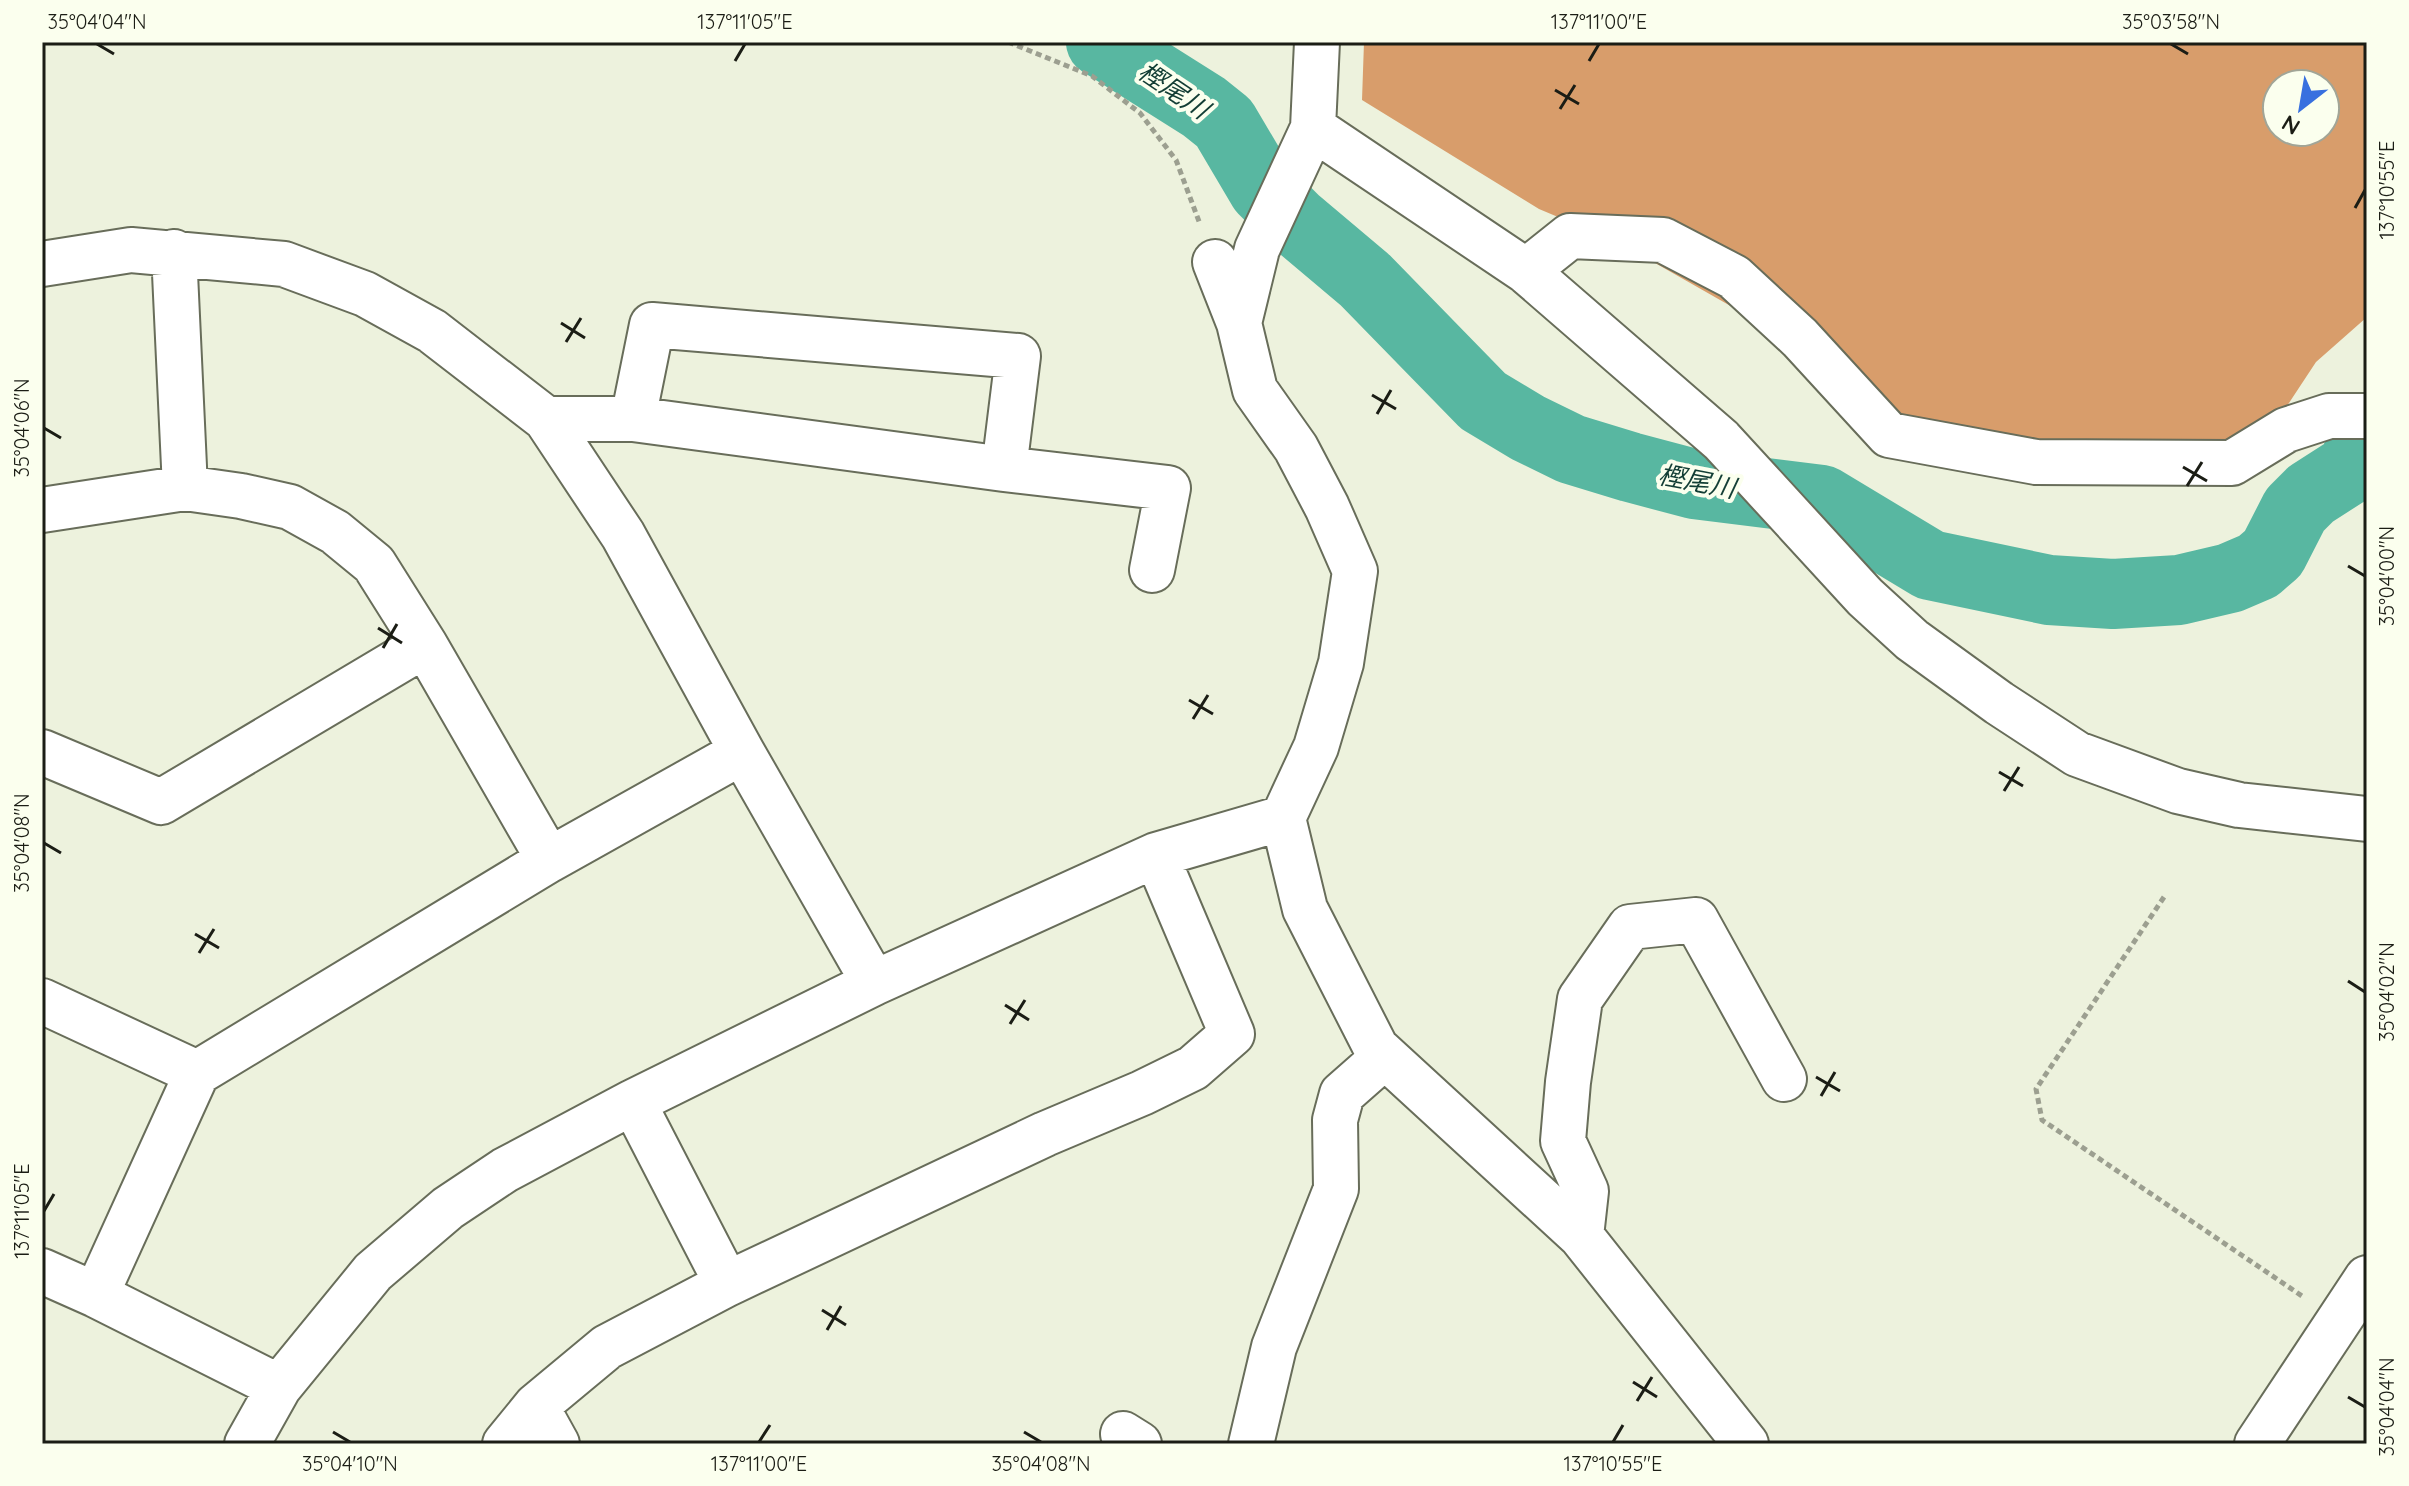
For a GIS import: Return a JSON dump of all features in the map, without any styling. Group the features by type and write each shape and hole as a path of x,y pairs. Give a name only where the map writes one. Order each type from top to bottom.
{"street":[{"path":"1239,323 1257,249 1313,128 1315,43"},
{"path":"1313,128 1526,271 1721,440 1865,597 1912,640 1999,703 2077,754 2178,791 2239,805 2367,819"},
{"path":"1526,271 1570,236 1663,240 1734,277 1800,338 1889,435 2036,462 2232,463 2286,430 2348,416"},
{"path":"42,264 131,250 284,264 365,294 432,331 546,419 623,535 874,983"},
{"path":"174,252 185,488"},
{"path":"1215,262 1239,323 1255,390 1296,448 1327,507 1355,571 1341,663 1316,747 1283,818 1305,909 1376,1048 1581,1236 1746,1444"},
{"path":"633,419 652,325 1018,356 1004,469"},
{"path":"546,419 633,419 1168,488 1152,570"},
{"path":"42,510 185,488 290,507 335,532 374,564 425,645 549,860"},
{"path":"42,752 161,802 425,645"},
{"path":"96,1295 197,1073 549,860 742,752"},
{"path":"247,1444 279,1387 373,1272 448,1208 505,1170 633,1102 874,983 1156,855 1283,818"},
{"path":"505,1444 536,1406 607,1347 727,1284 1193,1068 1232,1034 1156,855"},
{"path":"1581,1236 1586,1191 1563,1141 1580,999 1630,927 1696,920 1784,1079"},
{"path":"42,1001 197,1073"},
{"path":"1251,1444 1274,1347 1336,1189 1335,1120 1342,1094 1384,1057"},
{"path":"633,1102 727,1284"},
{"path":"42,1271 279,1387"},
{"path":"2257,1444 2367,1278"},
{"path":"536,1406 557,1444"}],"path":[{"path":"1008,42 1092,76 1140,113 1176,160 1215,262"},
{"path":"2164,897 2036,1089 2042,1120 2339,1321"}],"shaded area":[{"path":"1364,42 2367,42 2367,317 2316,362 2260,447 1987,473 1778,333 1620,243 1539,209 1362,100"}],"waterway":[{"name":"樫尾川","path":"1101,42 1224,123 1263,189 1295,221 1365,280 1483,401 1571,449 1630,467 1694,484 1822,500 1930,565 2049,590 2113,594 2179,590 2230,578 2258,566 2273,553 2295,510 2311,494 2350,469 2367,438"}]}
